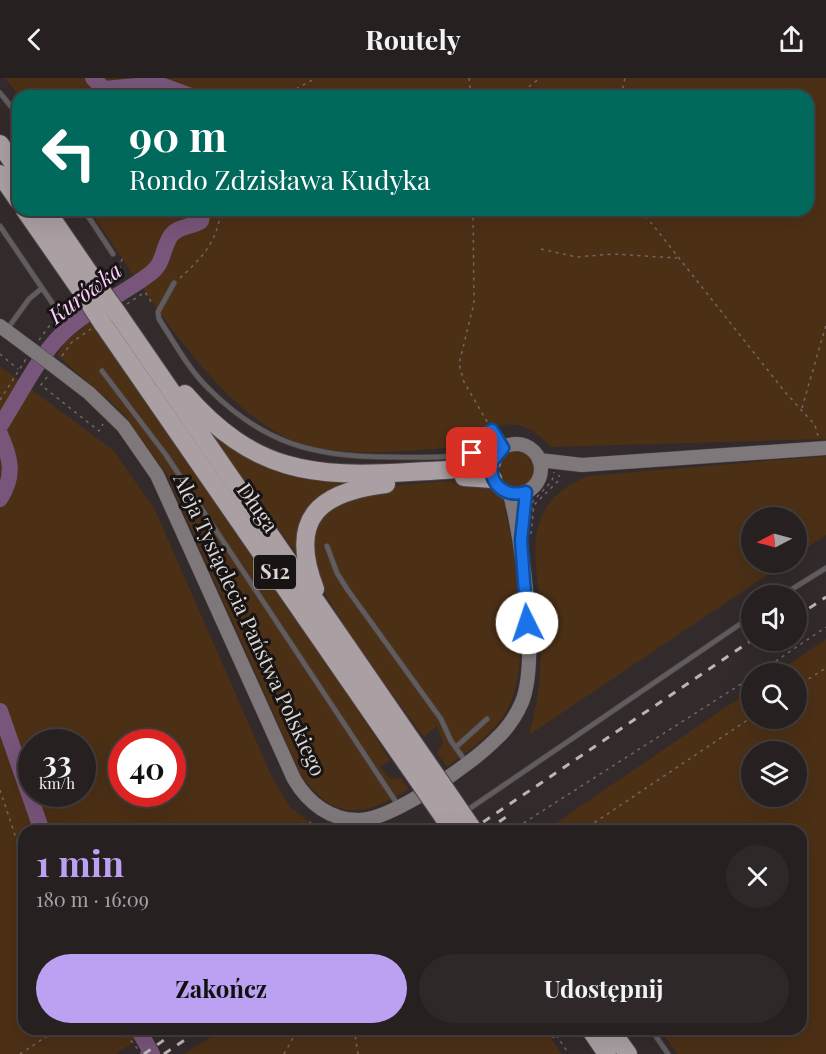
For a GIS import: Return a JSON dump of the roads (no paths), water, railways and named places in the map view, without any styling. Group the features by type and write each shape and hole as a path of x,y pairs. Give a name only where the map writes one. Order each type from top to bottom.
{"highway":[{"path":"0,144 12,161"},
{"path":"0,174 12,191"},
{"name":"S12","path":"30,216 91,290"},
{"name":"S12","path":"49,216 110,319 149,360 324,613"},
{"name":"Długa","path":"110,319 414,759 469,825"},
{"path":"149,360 221,431 258,453 287,465 318,473 363,474 455,469 496,463"},
{"path":"324,613 311,579 304,546 314,514 330,498 361,487 449,478 496,463"},
{"name":"Długa","path":"324,613 414,759 450,825"},
{"path":"594,1035 607,1054"},
{"path":"614,1035 628,1054"}],"street":[{"name":"Aleja Tysiąclecia Państwa Polskiego","path":"3,328 59,370 112,415 135,441 157,475 286,763 304,794 333,815 358,820 381,816 400,807 467,763 503,732 524,695 528,641 521,540 510,494"},
{"path":"547,474 539,460 527,447 515,444 496,463 500,488 510,494 529,499 537,482 547,474 582,465 824,448"},
{"path":"539,460 582,465"},
{"name":"Aleja Tysiąclecia Państwa Polskiego","path":"521,540 529,499"}],"lane":[{"path":"0,93 12,108"},
{"path":"88,216 113,254"},
{"path":"0,225 57,310"},
{"path":"174,283 158,312 159,319 208,388 241,416 274,437 311,452 358,457 413,457 477,452 485,434 492,430 496,463"},
{"path":"3,328 41,289"},
{"path":"102,371 166,455 400,807"},
{"path":"327,546 337,573 353,599 441,718 467,763"},
{"path":"799,585 826,568"},
{"path":"445,825 741,623"},
{"path":"456,747 487,719"},
{"path":"655,1035 668,1054"}],"waterway":[{"name":"Kurówka","path":"93,78 104,89 158,84 174,90"},
{"name":"Kurówka","path":"0,426 36,367 61,335 82,317 151,273 161,261 167,242 173,233 201,221 202,216"},
{"name":"Kurówka","path":"0,434 10,467 8,483 0,499"},
{"name":"Kurówka","path":"0,711 40,825"},
{"name":"Kurówka","path":"141,1035 152,1054"}],"railway":[{"path":"807,610 826,597"},
{"path":"479,825 741,647"},
{"path":"495,825 506,817"},
{"path":"144,1054 171,1035"},
{"path":"164,1054 192,1035"}]}
